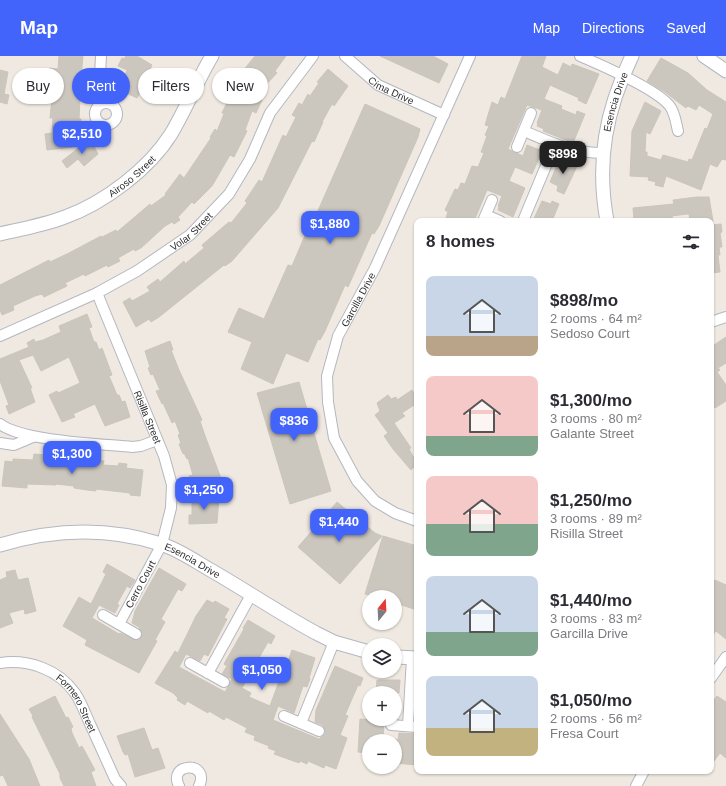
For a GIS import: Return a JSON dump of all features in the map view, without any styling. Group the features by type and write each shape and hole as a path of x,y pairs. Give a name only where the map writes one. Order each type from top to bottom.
{"street":[{"path":"100,68 101,56"},
{"name":"Airoso Street","path":"0,234 65,217 90,205 128,179 153,156 170,135 212,56"},
{"name":"Volar Street","path":"1,335 97,293 162,255 190,235 229,194 239,178 270,114 313,56"},
{"name":"Cima Drive","path":"344,56 378,85 444,114"},
{"name":"Garcilla Drive","path":"414,520 395,513 375,500 357,481 334,438 328,407 327,376 338,336 376,268 470,56"},
{"path":"580,56 623,76 648,90 669,105 675,118 678,131"},
{"name":"Esencia Drive","path":"607,218 604,196 603,153 606,126 623,76 632,56"},
{"path":"704,56 726,71"},
{"path":"517,147 531,113"},
{"path":"524,130 569,150 585,153 603,153"},
{"path":"523,218 555,144"},
{"path":"484,218 492,200"},
{"name":"Risilla Street","path":"97,293 164,456 172,485 171,508 162,544"},
{"path":"714,321 726,316"},
{"path":"0,424 11,431 33,437 132,447 141,446 157,440"},
{"path":"0,443 14,445 33,437"},
{"name":"Esencia Drive","path":"0,546 31,536 80,531 131,537 162,544 185,555 295,622 334,642 362,650"},
{"name":"Cerro Court","path":"119,624 162,544"},
{"path":"208,673 251,595"},
{"path":"103,615 136,634"},
{"path":"301,723 334,642"},
{"path":"391,726 412,727 414,658 402,657"},
{"path":"714,674 726,657"},
{"name":"Formero Street","path":"0,663 14,661 40,666 62,678 76,694 115,779 120,786"},
{"path":"190,663 224,682"},
{"path":"284,716 319,731"},
{"path":"176,785 180,772 184,768 191,767 198,771 201,775 199,786"},
{"path":"636,786 642,774"}],"building":[{"path":"59,56 83,56 82,68 72,68 72,104 80,104 80,128 70,127 73,147 47,150 45,134 52,133 53,118 50,118 51,104 64,104 64,68 58,68"},
{"path":"126,56 137,56 152,65 151,68 138,68 137,98 130,95 130,68 122,68 118,66 122,58 124,59"},
{"path":"255,56 286,56 275,71 277,73 268,83 268,68 245,68"},
{"path":"380,56 433,56 448,64 439,83"},
{"path":"522,56 546,56 542,67 558,75 563,63 571,67 572,64 599,74 586,104 578,100 579,98 550,85 544,99 562,106 561,109 576,115 577,111 585,114 573,143 543,131 544,129 537,126 542,110 527,105 508,149 523,156 527,145 542,151 532,174 515,167 509,181 525,188 513,217 498,210 502,196 487,190 475,218 446,218 448,212 445,210 455,189 458,190 461,183 465,184 472,166 478,167 484,153 481,152 489,126 485,125 492,102 498,105 501,97 505,99"},
{"path":"661,58 688,73 707,90 726,102 726,160 722,159 717,167 710,164 701,190 666,176 663,187 655,185 656,182 648,180 649,177 630,176 632,131 645,102 661,111 650,134 646,132 645,152 647,152 647,156 661,160 663,155 688,162 689,159 692,160 705,128 707,129 713,114 699,105 696,110 688,106 686,108 665,92 647,81"},
{"path":"328,69 348,86 334,106 332,104 322,122 314,142 312,141 278,208 232,261 225,266 224,265 159,317 151,322 149,319 136,327 123,302 130,298 132,301 150,291 147,287 158,279 160,282 184,261 185,264 204,248 202,245 229,222 231,223 247,203 245,201 259,180 262,182 283,135 286,137 296,117 292,115 299,103 302,105 308,94 310,96 319,83 317,82"},
{"path":"0,70 8,72 4,94 9,95 7,104 0,102"},
{"path":"226,104 260,104 256,113 252,111 245,130 247,131 234,157 230,155 212,186 194,204 192,202 178,217 180,220 174,224 172,222 165,226 141,248 135,251 134,249 118,258 120,261 108,267 107,265 85,276 84,274 65,283 67,286 44,297 42,294 35,296 13,306 14,310 2,315 0,310 0,285 49,260 50,262 69,253 101,236 102,237 116,230 117,232 150,204 151,206 166,195 165,194 180,174 184,178 211,138 210,137 215,129 217,131 224,114 222,113"},
{"path":"365,104 420,129 418,137 379,226 374,234 372,233 348,287 345,285 325,331 320,340 318,339 308,362 286,353 273,384 241,369 252,342 228,332 239,308 264,319 288,265 292,266 315,212 317,213"},
{"path":"90,139 98,154 84,166 78,159 67,168 62,161"},
{"path":"560,158 578,164 564,194 557,191 558,186 550,182"},
{"path":"709,197 712,218 690,218 689,214 687,214 672,216 672,218 634,218 633,208 674,204 673,200"},
{"path":"542,201 551,204 552,201 559,204 553,218 534,218"},
{"path":"721,224 722,232 720,233 722,247 719,247 720,255 718,255 720,272 714,273 714,225"},
{"path":"87,314 92,327 89,328 94,342 96,342 99,350 102,348 112,375 109,376 117,395 119,395 122,402 125,401 130,417 105,426 95,404 73,414 75,417 62,422 49,395 57,391 58,393 80,383 69,357 41,371 33,355 19,360 32,388 30,388 35,402 9,414 6,406 9,405 0,381 0,359 29,347 27,343 34,339 35,342 43,340 61,332 59,326"},
{"path":"726,337 726,363 718,368 720,370 717,372 726,385 726,401 715,408 714,406 714,345"},
{"path":"170,341 173,350 171,350 179,370 202,420 200,421 222,481 192,489 189,476 193,475 188,458 187,459 184,453 183,454 179,444 181,443 178,435 180,434 175,421 172,423 156,391 160,390 153,374 151,375 148,368 150,367 145,351"},
{"path":"299,382 331,491 290,504 257,393"},
{"path":"412,390 414,393 414,405 402,413 405,416 394,423 411,448 409,449 414,458 414,467 411,470 384,436 388,433 375,415 380,411 377,403 388,395 391,399 396,397 397,400"},
{"path":"34,454 47,455 47,459 62,460 62,456 70,457 70,460 90,462 90,460 104,461 103,465 118,466 119,463 127,464 126,468 143,470 140,496 130,495 130,493 96,489 96,491 87,490 74,488 74,486 56,484 27,484 27,488 2,486 5,461 13,462 13,459 33,460"},
{"path":"192,498 219,498 217,523 189,524 189,515 192,515"},
{"path":"337,502 375,533 382,536 340,584 298,547"},
{"path":"383,536 414,545 414,609 402,605 402,590 366,590"},
{"path":"107,564 135,580 130,588 127,586 117,604 119,605 115,613 99,605 92,618 119,634 120,633 136,640 140,639 142,634 139,627 132,623 135,611 159,568 186,584 182,591 178,589 161,619 165,622 155,640 157,641 139,673 85,645 87,640 63,626 79,597 91,604 106,574 103,572"},
{"path":"15,570 18,580 28,578 36,611 25,614 24,609 9,613 13,623 0,628 0,580 7,577 6,572"},
{"path":"715,580 726,585 726,639 716,631 714,633"},
{"path":"207,600 213,603 215,601 229,609 224,618 227,619 208,656 204,654 200,661 186,654 179,667 225,692 232,679 222,674 227,666 224,664 248,620 275,636 271,644 268,642 242,688 251,693 249,697 270,706 281,676 278,675 281,667 285,669 292,650 315,658 307,687 303,686 294,713 278,706 273,720 319,739 325,734 325,731 323,725 315,722 316,710 335,666 363,678 360,686 358,685 345,715 348,716 340,735 347,738 336,769 325,765 324,768 308,761 307,764 300,761 299,763 274,754 276,751 268,748 269,746 254,740 255,736 245,732 247,728 226,717 224,720 209,711 208,713 187,701 185,705 177,700 178,698 173,693 155,683 175,651 178,653 196,616"},
{"path":"377,680 400,680 400,686 377,686"},
{"path":"55,696 66,718 68,717 73,727 71,728 72,733 79,748 82,746 95,770 91,772 96,786 64,786 60,778 60,774 32,717 33,716 29,709"},
{"path":"717,696 726,702 726,758 720,753 714,761 714,700"},
{"path":"0,714 29,759 40,786 8,786 3,775 0,776"},
{"path":"360,719 362,719 362,726 384,726 383,734 362,734 362,752 358,752"},
{"path":"144,728 152,750 158,748 165,768 135,777 128,754 125,755 123,752 117,736"},
{"path":"399,733 414,734 414,765 402,764 402,734"}]}
